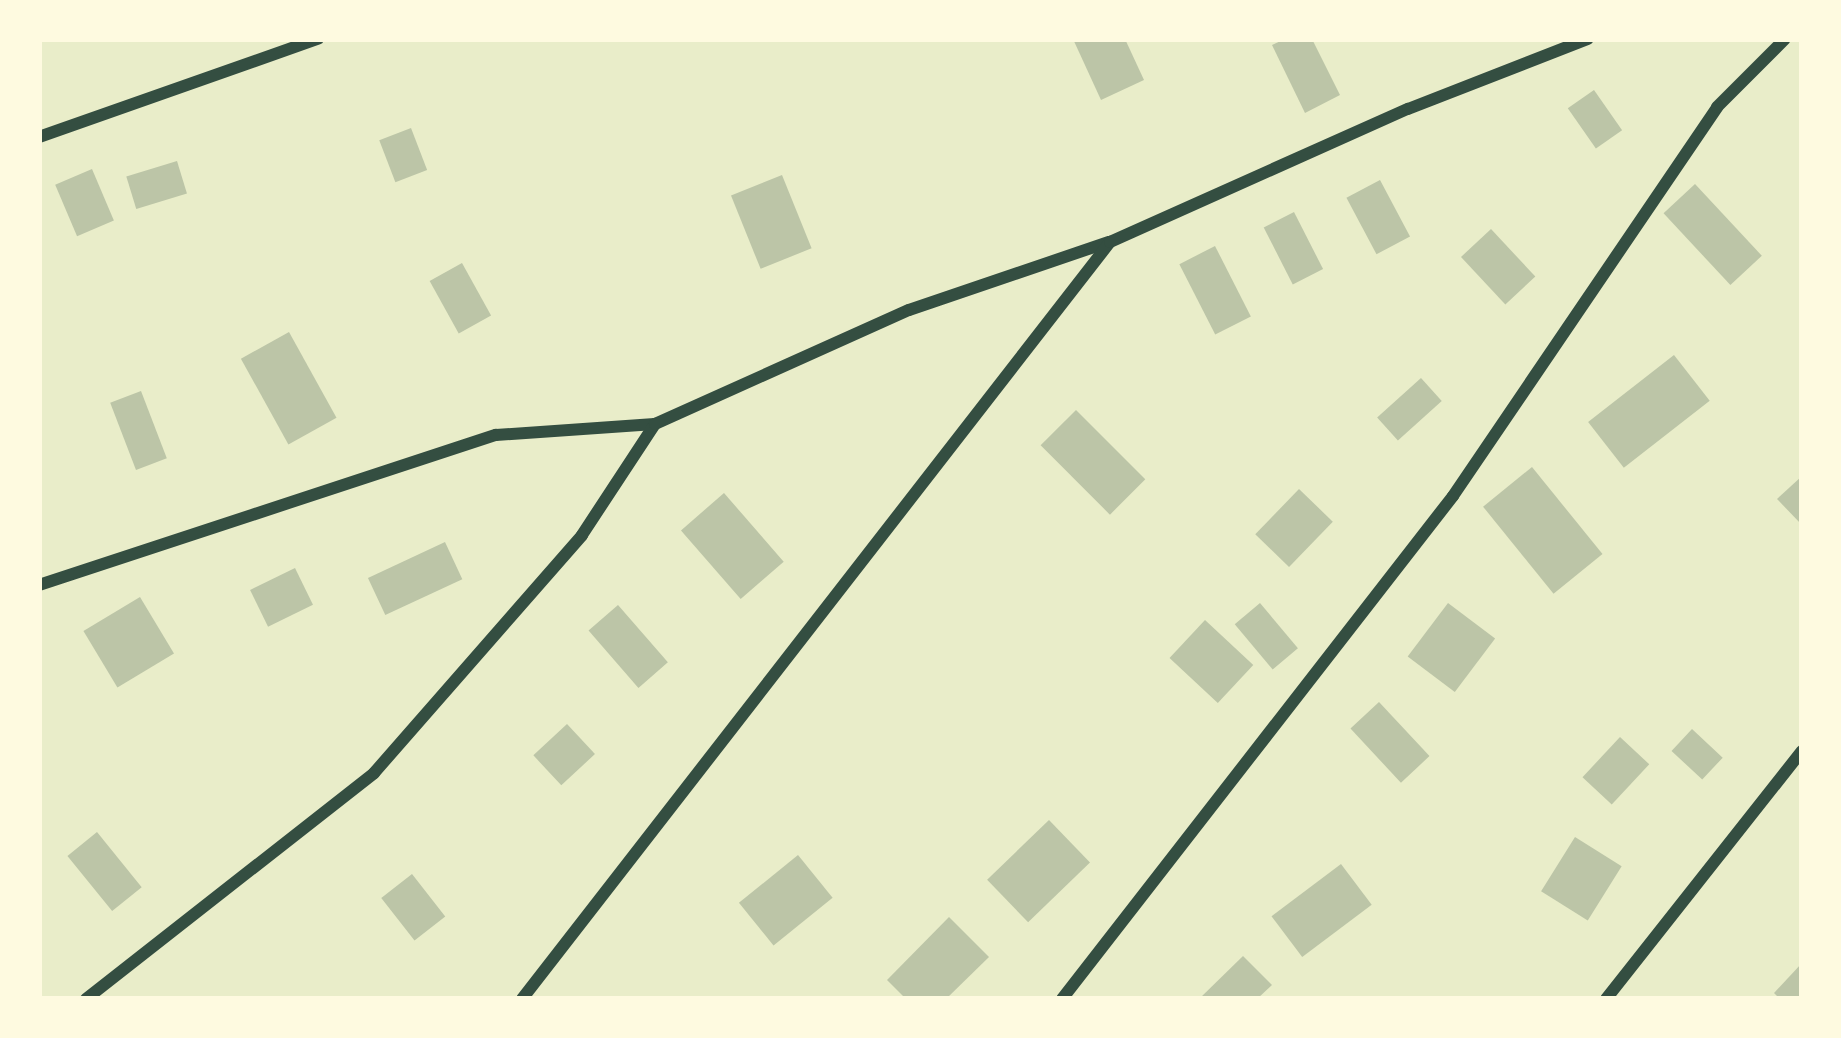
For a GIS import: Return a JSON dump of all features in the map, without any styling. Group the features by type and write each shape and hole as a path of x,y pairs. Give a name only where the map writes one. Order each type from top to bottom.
{"street":[{"path":"39,137 318,39"},
{"path":"39,585 496,435 655,424 909,310 1110,242 1408,109 1588,39"},
{"path":"1061,999 1453,496 1717,107 1785,39"},
{"path":"522,999 1110,242"},
{"path":"86,999 374,773 582,535 655,424"},
{"path":"1606,999 1802,751"}],"building":[{"path":"1073,39 1125,39 1144,80 1101,100"},
{"path":"1285,39 1312,39 1340,95 1305,113 1272,45"},
{"path":"1594,90 1622,130 1596,148 1568,108"},
{"path":"411,128 427,170 395,182 379,140"},
{"path":"177,161 187,194 136,209 126,176"},
{"path":"92,169 114,221 77,236 55,185"},
{"path":"782,175 812,248 761,269 731,196"},
{"path":"1380,180 1410,237 1376,254 1346,198"},
{"path":"1695,184 1762,256 1730,285 1664,213"},
{"path":"1294,212 1323,269 1293,284 1264,227"},
{"path":"1491,229 1535,277 1505,304 1461,257"},
{"path":"1215,246 1251,316 1215,335 1179,264"},
{"path":"462,263 491,315 459,333 430,281"},
{"path":"289,332 337,418 288,444 241,359"},
{"path":"1674,355 1710,401 1624,468 1588,422"},
{"path":"1421,378 1442,401 1398,441 1377,417"},
{"path":"141,391 167,458 136,470 110,403"},
{"path":"1076,410 1145,479 1110,515 1041,445"},
{"path":"1532,467 1602,554 1554,594 1483,507"},
{"path":"1802,476 1802,525 1777,499"},
{"path":"1299,489 1333,522 1289,567 1255,534"},
{"path":"724,493 784,562 741,599 681,530"},
{"path":"445,542 462,579 385,615 368,578"},
{"path":"295,568 313,605 268,627 250,590"},
{"path":"140,597 174,654 117,688 83,631"},
{"path":"1260,603 1298,648 1273,669 1235,624"},
{"path":"1448,603 1495,639 1455,692 1408,657"},
{"path":"618,605 668,662 638,688 589,631"},
{"path":"1205,620 1253,665 1218,703 1170,658"},
{"path":"1379,702 1429,756 1401,783 1350,729"},
{"path":"567,724 595,754 561,785 533,755"},
{"path":"1692,729 1723,758 1702,780 1672,751"},
{"path":"1620,737 1649,764 1612,805 1582,777"},
{"path":"1049,820 1090,862 1028,922 987,880"},
{"path":"97,832 142,887 112,911 67,856"},
{"path":"1575,837 1622,866 1588,920 1541,891"},
{"path":"798,855 833,898 774,946 739,903"},
{"path":"1341,864 1372,905 1302,957 1272,916"},
{"path":"412,874 445,917 415,941 381,898"},
{"path":"949,917 989,957 946,999 906,999 887,980"},
{"path":"1243,956 1272,985 1257,999 1199,999"},
{"path":"1802,963 1802,999 1780,999 1774,993"}]}
